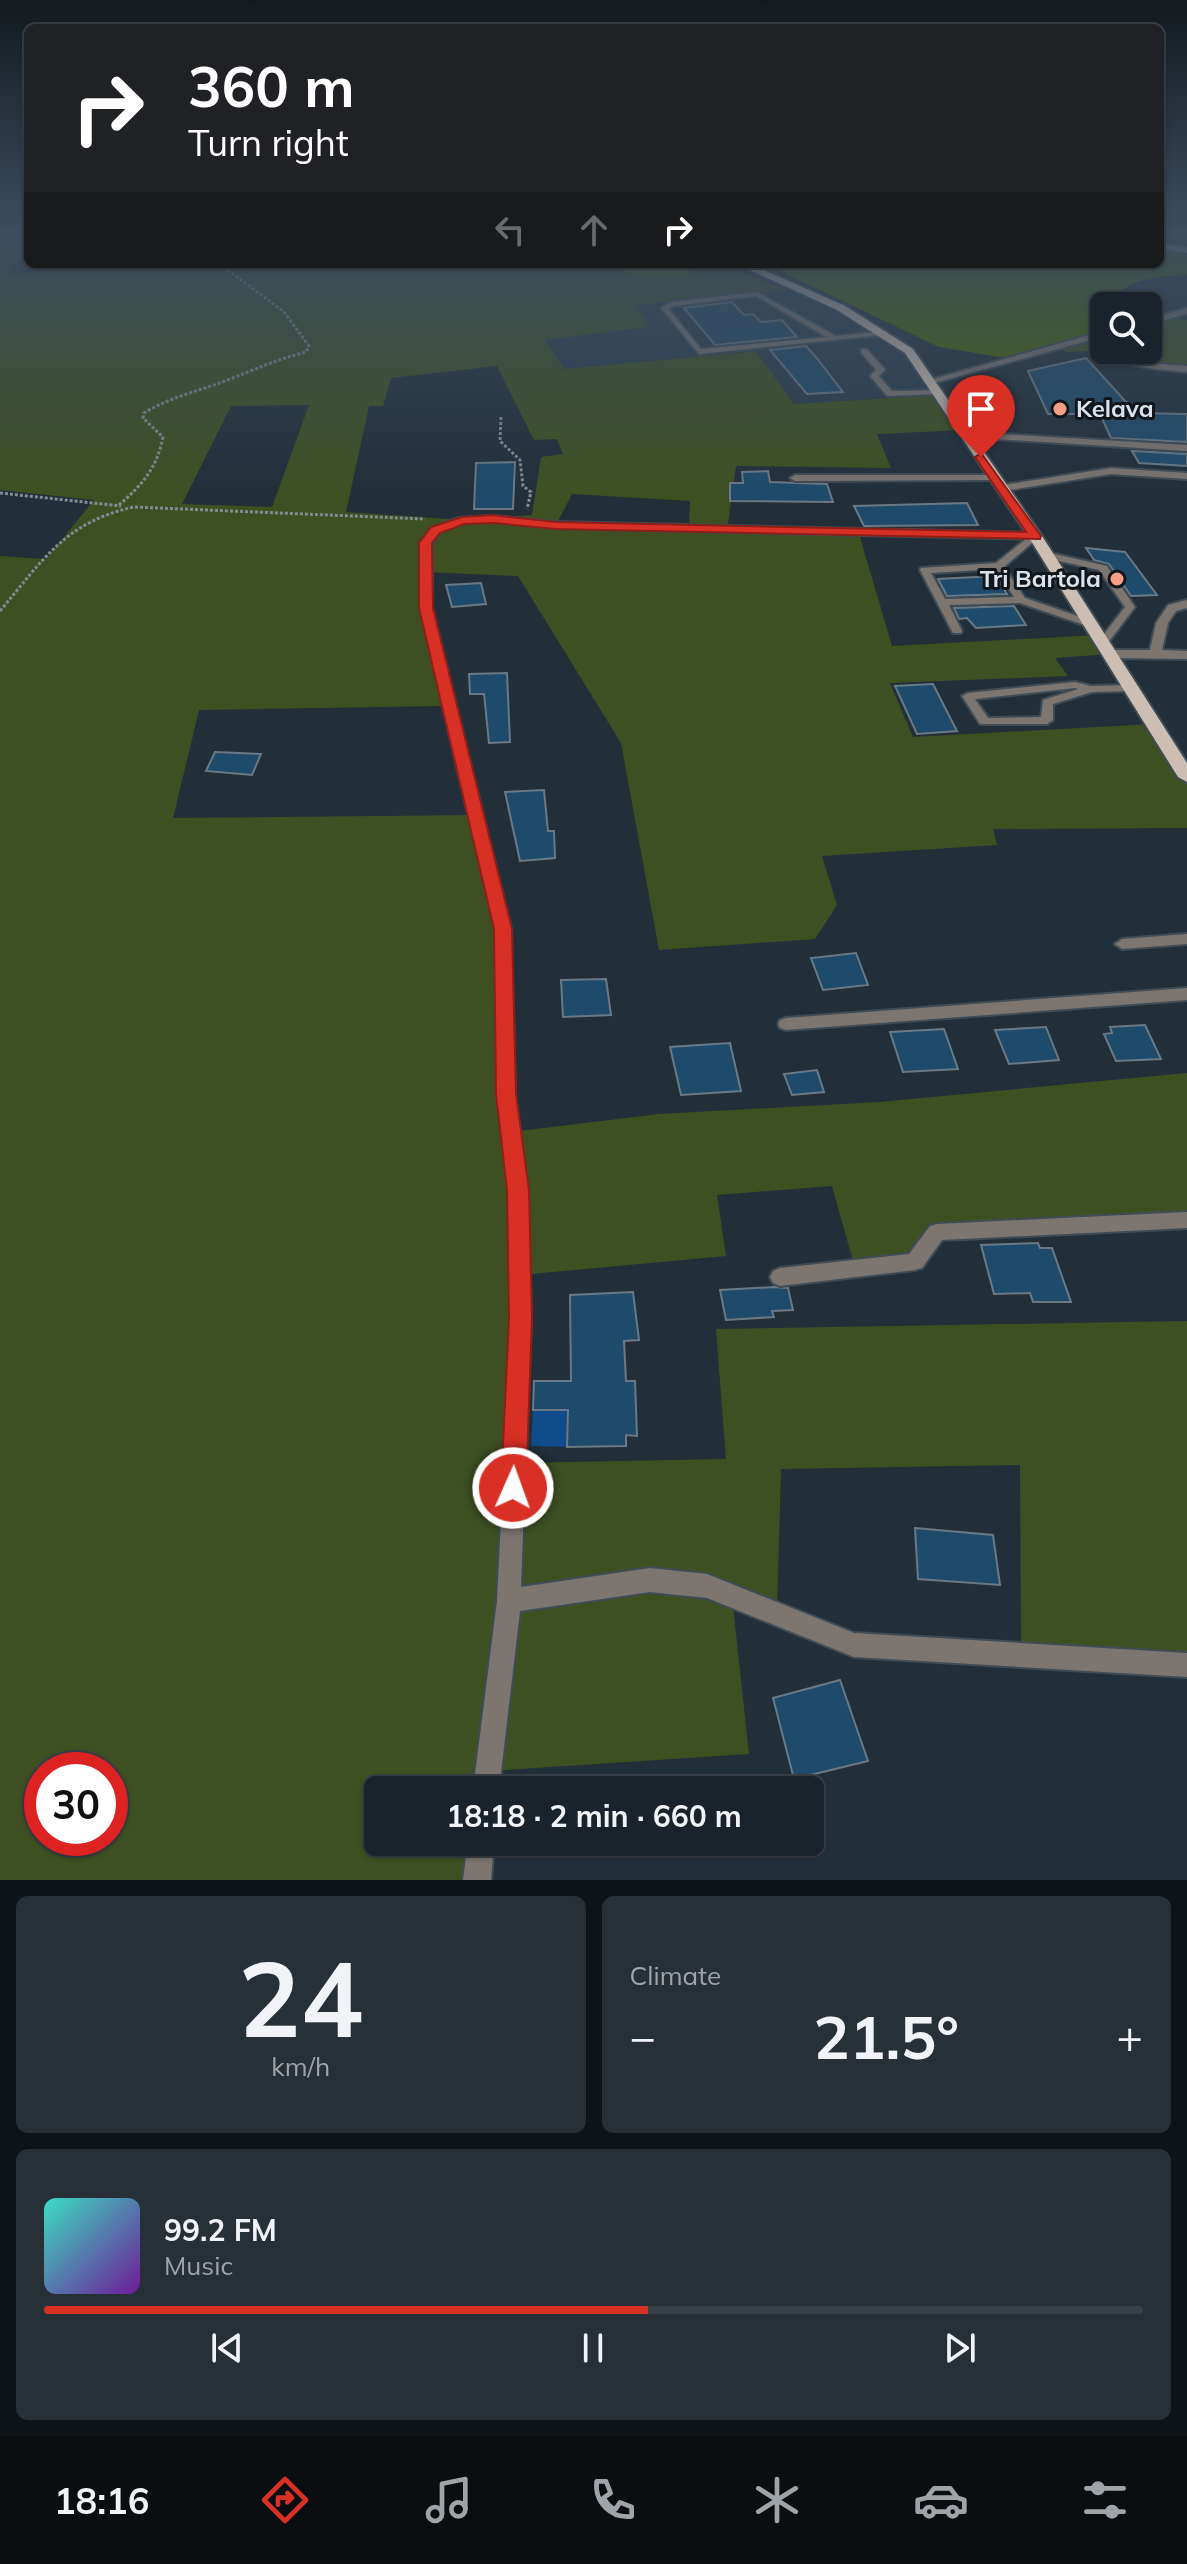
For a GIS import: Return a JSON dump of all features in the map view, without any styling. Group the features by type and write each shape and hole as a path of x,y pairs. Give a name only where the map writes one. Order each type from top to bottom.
{"main road":[{"path":"857,319 909,351 1035,536 1187,777"}],"street":[{"path":"934,386 1088,338 1105,356 1187,369"},
{"path":"966,435 1187,448"},
{"path":"999,483 1111,471 1187,476"},
{"path":"488,1776 509,1601 521,1318 518,1190 506,1094 503,929 426,608 426,543 436,530 462,520 774,532 1035,536"},
{"path":"1155,654 1162,623 1172,608 1187,604"},
{"path":"1106,648 1187,655"},
{"path":"786,1024 1187,994"},
{"path":"780,1277 915,1262 937,1232 1187,1220"},
{"path":"509,1601 650,1580 707,1586 854,1645 1187,1665"},
{"path":"477,1880 480,1856"}],"lane":[{"path":"673,319 699,352 884,333"},
{"path":"800,319 834,338"},
{"path":"864,351 881,370 874,376 890,394 934,386"},
{"path":"795,478 999,483"},
{"path":"957,631 925,570 999,566 1035,536"},
{"path":"1046,555 1103,568 1130,607 1106,648"},
{"path":"999,566 1021,600"},
{"path":"941,602 1021,600 1091,624"},
{"path":"1091,689 1075,685 968,696 984,722 1047,720 1047,702 1091,689 1131,688"},
{"path":"1122,944 1187,939"}],"path":[{"path":"119,505 145,482 159,462 163,437 143,418 144,413 162,402 231,379 268,361 306,352 309,346 290,319"},
{"path":"501,417 500,441 520,460 523,486 531,492 524,522"},
{"path":"0,493 134,507 462,520"},
{"path":"0,611 65,533 100,512 134,507"}],"shaded area":[{"path":"643,319 858,319 909,351 940,395 794,404 756,351 563,369 545,339 648,327"}],"green space":[{"path":"0,319 644,319 649,327 545,340 564,369 756,351 794,404 940,395 963,430 877,434 891,468 736,466 727,531 859,534 892,646 1098,635 1110,654 1055,658 1068,676 890,683 913,737 1153,724 1187,777 1187,828 993,829 997,845 822,856 837,905 815,939 659,950 621,743 518,576 426,572 446,706 199,710 173,818 480,815 503,929 511,1132 659,1114 879,1102 1187,1073 1187,1217 930,1226 914,1257 853,1261 832,1186 717,1195 726,1256 520,1275 515,1463 726,1459 716,1329 1187,1321 1187,1663 1021,1652 1020,1465 781,1469 777,1615 732,1597 749,1754 489,1771 488,1776 364,1776 364,1856 480,1856 477,1880 0,1880 0,556 46,559 94,500 0,490","holes":["497,366 534,440 557,439 563,454 541,457 532,515 462,520 346,512 369,406 383,406 391,378","309,405 272,507 182,504 231,406","572,494 690,501 689,528 556,525"]},
{"path":"880,319 1090,319 1090,338 1012,359 939,347"},
{"path":"1162,319 1187,320 1187,369 1158,364 1162,364"},
{"path":"1090,338 1090,352 1066,352 1059,346"}],"water":[{"path":"533,1410 568,1410 567,1447 531,1446"}],"building":[{"path":"693,319 782,320 797,337 715,345"},
{"path":"806,346 843,392 807,394 770,350"},
{"path":"1086,358 1136,413 1187,414 1187,442 1111,438 1100,414 1048,414 1028,371"},
{"path":"1132,451 1187,454 1187,466 1139,463"},
{"path":"515,462 513,509 474,509 476,463"},
{"path":"768,471 770,482 827,484 833,502 730,501 730,483 743,483 742,472"},
{"path":"967,503 978,525 864,526 854,506"},
{"path":"1086,548 1125,552 1157,595 1131,596 1109,564 1094,560"},
{"path":"996,576 1007,594 947,596 938,579"},
{"path":"481,583 486,604 452,607 446,585"},
{"path":"1014,606 1026,625 976,628 967,618 959,619 954,608"},
{"path":"507,673 510,742 489,743 484,694 470,694 469,674"},
{"path":"933,684 957,731 917,734 895,686"},
{"path":"215,752 261,754 252,775 206,771"},
{"path":"544,790 548,831 554,831 555,858 520,861 505,792"},
{"path":"856,953 868,985 823,990 811,958"},
{"path":"606,979 611,1015 563,1017 561,980"},
{"path":"1145,1025 1161,1059 1116,1061 1104,1034 1112,1033 1110,1027"},
{"path":"1046,1027 1059,1060 1009,1064 995,1030"},
{"path":"944,1029 958,1069 903,1072 890,1032"},
{"path":"730,1043 741,1091 681,1095 670,1047"},
{"path":"817,1070 824,1092 792,1095 784,1074"},
{"path":"1038,1243 1040,1248 1052,1248 1071,1302 1033,1302 1030,1293 994,1294 981,1245"},
{"path":"788,1288 793,1310 772,1311 774,1317 726,1320 720,1290"},
{"path":"633,1292 639,1340 624,1341 626,1381 635,1381 637,1436 626,1435 626,1446 567,1447 568,1410 533,1410 534,1381 571,1381 570,1295"},
{"path":"915,1528 993,1535 1000,1585 918,1579"},
{"path":"840,1680 868,1761 806,1776 793,1776 773,1698"}],"place":[{"name":"Kelava","path":"1060,409"},
{"name":"Tri Bartola","path":"1117,579"}],"route":[{"path":"513,1488 521,1318 518,1190 506,1094 503,929 426,608 426,543 436,530 462,520 493,519 556,525 727,531 1035,536 981,457"}]}
